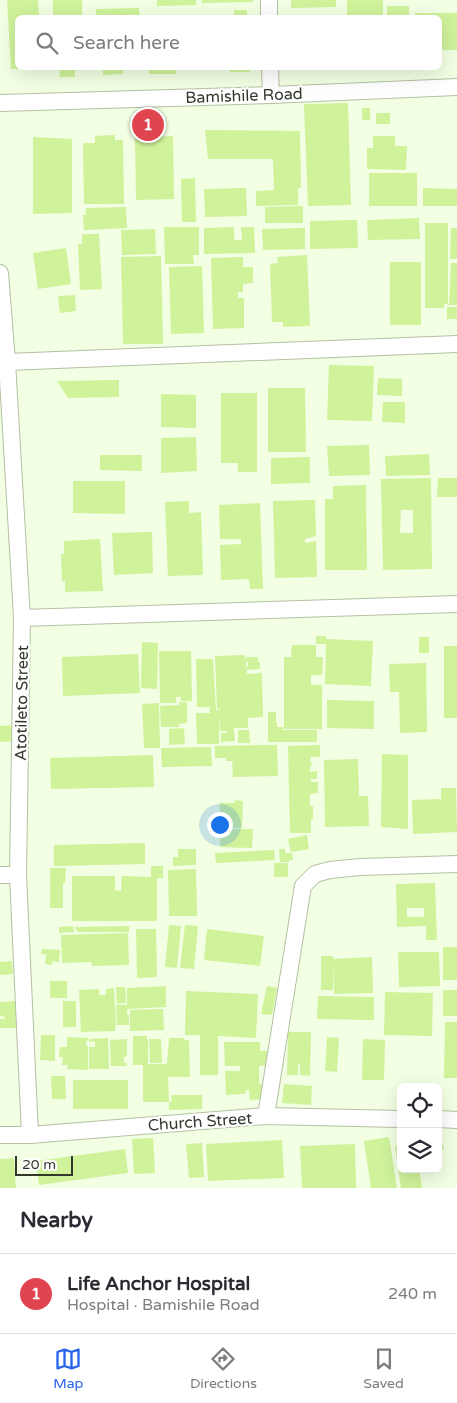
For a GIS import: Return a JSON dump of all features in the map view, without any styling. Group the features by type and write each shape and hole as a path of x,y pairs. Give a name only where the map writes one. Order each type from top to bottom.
{"street":[{"path":"268,0 269,15"},
{"path":"270,70 271,95"},
{"name":"Bamishile Road","path":"0,103 457,87"},
{"name":"Atotileto Street","path":"0,273 22,618 18,875 30,1135"},
{"path":"7,362 457,344"},
{"path":"22,618 457,604"},
{"path":"266,1116 303,886 315,874 330,870 360,867 457,864"},
{"path":"0,875 18,875"},
{"name":"Church Street","path":"0,1135 30,1135 266,1116 397,1119"},
{"path":"442,1119 457,1120"}],"building":[{"path":"7,0 38,0 39,15 15,15 15,69 11,69"},
{"path":"53,0 82,0 82,15 53,15"},
{"path":"157,0 196,0 196,5 157,6"},
{"path":"202,0 253,0 253,2 202,3"},
{"path":"291,0 336,0 336,7 291,8"},
{"path":"347,0 383,0 383,15 347,15"},
{"path":"387,6 409,6 409,15 387,15"},
{"path":"139,8 140,15 96,15 96,9"},
{"path":"234,10 247,10 247,15 234,15"},
{"path":"415,13 457,13 457,50 442,50 442,15 415,15"},
{"path":"59,70 75,70 75,77 60,77"},
{"path":"103,70 123,70 123,74 103,75"},
{"path":"149,70 176,70 176,74 149,74"},
{"path":"230,70 250,70 250,72 230,72"},
{"path":"348,103 351,205 308,206 304,104"},
{"path":"362,108 370,108 370,120 362,120"},
{"path":"376,113 390,113 390,124 376,124"},
{"path":"205,130 300,131 301,188 298,188 298,205 256,206 256,191 274,190 273,159 208,159"},
{"path":"115,135 115,140 123,140 124,204 84,204 83,143 95,143 95,136"},
{"path":"173,136 174,199 136,200 135,137"},
{"path":"373,136 395,136 395,146 407,146 406,170 367,169 367,148 373,148"},
{"path":"33,137 72,139 72,213 33,214"},
{"path":"369,173 417,173 417,206 369,206"},
{"path":"195,178 196,222 182,222 181,179"},
{"path":"246,188 247,216 205,217 204,189"},
{"path":"423,188 457,189 457,206 423,206"},
{"path":"303,206 303,223 265,223 265,207"},
{"path":"126,207 127,228 84,230 83,215 86,215 86,208"},
{"path":"419,218 420,239 368,240 367,220"},
{"path":"357,220 358,248 310,249 310,221"},
{"path":"425,223 448,223 448,304 444,304 444,308 425,308"},
{"path":"164,227 199,227 199,255 193,255 194,264 165,264"},
{"path":"234,227 234,240 242,240 241,227 254,227 255,253 204,254 204,228"},
{"path":"305,228 305,249 263,250 262,229"},
{"path":"451,228 457,228 457,259 450,259"},
{"path":"155,229 156,254 122,255 121,230"},
{"path":"82,234 99,234 102,289 80,290 78,244 82,244"},
{"path":"66,248 71,284 38,289 33,253"},
{"path":"307,255 310,326 283,327 283,322 272,322 270,264 278,263 277,257"},
{"path":"161,256 163,344 123,344 121,257"},
{"path":"243,257 243,267 253,267 253,283 243,284 243,292 238,292 238,298 244,298 244,328 213,329 211,258"},
{"path":"390,262 421,262 421,325 390,325"},
{"path":"451,263 457,263 457,305 449,305"},
{"path":"202,266 204,333 171,334 169,267"},
{"path":"75,295 76,311 60,313 58,296"},
{"path":"447,307 457,307 457,319 447,319"},
{"path":"329,365 374,366 372,421 327,420"},
{"path":"378,378 402,379 402,396 377,395"},
{"path":"119,380 119,397 68,398 57,381"},
{"path":"268,388 305,388 306,452 268,452"},
{"path":"221,393 257,393 257,472 238,472 238,463 221,463"},
{"path":"161,394 196,395 196,428 161,427"},
{"path":"383,402 405,402 405,423 382,422"},
{"path":"196,437 197,471 161,473 161,438"},
{"path":"369,445 370,475 329,476 327,446"},
{"path":"429,454 430,475 386,476 385,456"},
{"path":"100,455 142,455 142,471 100,470"},
{"path":"310,457 310,483 271,484 271,458"},
{"path":"431,478 432,569 383,570 381,479","holes":["401,510 413,510 413,533 400,533"]},
{"path":"438,478 457,478 457,497 437,497"},
{"path":"73,481 125,481 125,514 73,513"},
{"path":"366,485 367,570 325,570 325,499 333,499 333,486"},
{"path":"315,500 316,536 305,539 305,543 316,541 317,577 275,578 273,501"},
{"path":"189,501 189,513 201,512 203,575 168,576 165,502"},
{"path":"260,503 263,589 250,589 249,579 221,580 220,545 241,544 241,539 220,539 219,505"},
{"path":"152,532 153,573 114,575 112,533"},
{"path":"100,539 103,591 65,592 65,581 62,581 61,554 64,554 64,541"},
{"path":"316,636 326,636 326,639 373,641 371,686 325,684 326,644 316,644"},
{"path":"419,637 429,637 429,653 419,653"},
{"path":"142,642 158,643 157,689 141,688"},
{"path":"292,645 316,645 316,657 323,657 322,675 311,675 311,685 322,685 322,729 284,729 284,657 291,657"},
{"path":"444,646 457,646 457,718 444,718"},
{"path":"159,651 191,651 192,701 181,701 180,693 180,697 176,697 176,703 160,703"},
{"path":"138,654 140,693 63,696 62,657"},
{"path":"245,655 247,674 262,673 263,717 248,718 248,728 234,728 235,741 221,742 221,733 227,733 227,731 220,731 219,714 219,744 197,744 196,713 210,713 210,707 197,707 196,659 213,659 216,710 220,710 217,709 215,656"},
{"path":"246,657 258,657 260,669 247,670 248,662 246,662"},
{"path":"426,663 427,732 400,733 399,692 390,692 389,664"},
{"path":"327,700 374,701 374,729 327,728"},
{"path":"179,702 187,702 187,723 179,724 179,727 161,727 160,706 179,705"},
{"path":"159,703 160,748 144,748 142,704"},
{"path":"268,712 276,712 277,727 283,727 283,730 317,730 317,742 268,742"},
{"path":"14,725 15,741 0,742 0,726"},
{"path":"184,728 185,744 169,745 169,729"},
{"path":"238,730 249,730 250,743 238,743"},
{"path":"277,745 278,776 233,777 232,762 235,761 226,761 226,758 215,758 215,746"},
{"path":"320,745 320,757 310,757 312,766 310,766 310,772 317,771 317,779 311,779 311,782 318,782 318,793 310,794 310,806 313,806 311,833 290,833 288,746"},
{"path":"211,747 212,766 162,767 161,748"},
{"path":"382,754 408,755 408,829 381,827"},
{"path":"153,755 154,787 51,789 50,758"},
{"path":"358,759 359,796 368,796 369,826 325,827 324,760"},
{"path":"441,788 456,788 457,832 413,834 412,800 441,799"},
{"path":"235,800 243,801 242,828 219,827 220,803 235,803"},
{"path":"221,829 253,829 252,848 220,847"},
{"path":"307,835 309,849 291,852 288,839"},
{"path":"145,843 145,864 54,866 54,845"},
{"path":"178,849 196,849 196,865 173,866 173,857 178,857"},
{"path":"279,849 285,849 285,853 292,853 293,860 280,862"},
{"path":"274,850 275,860 216,863 215,853"},
{"path":"274,863 288,863 288,877 274,877"},
{"path":"151,866 163,866 163,878 157,878 157,921 72,921 72,876 115,876 115,890 121,891 122,876 151,877"},
{"path":"50,868 66,868 65,883 63,883 63,908 50,908"},
{"path":"196,869 197,916 169,916 168,870"},
{"path":"435,883 437,940 426,940 426,926 397,927 396,884","holes":["407,908 424,908 424,917 407,917"]},
{"path":"169,925 181,926 177,968 165,967"},
{"path":"185,925 198,926 194,969 180,968"},
{"path":"73,926 74,932 59,933 59,927"},
{"path":"129,926 129,932 78,932 75,929 75,927"},
{"path":"136,929 156,929 157,977 137,978"},
{"path":"207,929 264,936 260,966 204,960"},
{"path":"128,933 129,965 92,966 91,962 62,963 61,935"},
{"path":"443,947 457,947 457,980 443,980"},
{"path":"42,949 60,950 59,962 52,961 52,965 45,964 46,954 41,954"},
{"path":"398,952 439,952 440,986 399,987"},
{"path":"321,956 333,956 333,990 321,990"},
{"path":"372,957 373,993 334,994 333,959"},
{"path":"12,961 13,974 0,975 0,962"},
{"path":"50,981 67,981 67,998 50,998"},
{"path":"166,986 166,1007 127,1009 129,1025 117,1025 116,1005 127,1005 127,988"},
{"path":"267,986 277,988 272,1015 261,1014"},
{"path":"116,987 125,987 126,1003 117,1004"},
{"path":"114,988 115,1031 81,1032 79,990 99,989 100,999 100,995 106,995 106,989"},
{"path":"443,990 457,990 457,1016 443,1016"},
{"path":"186,991 258,994 256,1038 218,1036 218,1075 200,1075 200,1035 185,1035"},
{"path":"385,992 433,993 432,1036 384,1035"},
{"path":"318,996 374,997 374,1020 317,1019"},
{"path":"20,1001 18,1028 0,1028 0,1019 5,1019 5,1017 0,1016 0,1002"},
{"path":"63,1001 76,1001 76,1027 63,1027"},
{"path":"163,1009 164,1030 130,1031 130,1010"},
{"path":"445,1022 457,1022 457,1078 444,1078"},
{"path":"288,1032 311,1032 310,1076 300,1075 300,1064 298,1064 298,1075 287,1075"},
{"path":"41,1035 55,1035 55,1061 40,1060"},
{"path":"133,1036 147,1036 148,1064 167,1064 169,1038 189,1040 190,1077 168,1077 169,1102 143,1102 143,1065 133,1065"},
{"path":"67,1037 88,1038 86,1046 88,1046 88,1070 67,1069 68,1065 62,1065 63,1057 59,1057 60,1047 67,1047"},
{"path":"327,1037 339,1038 337,1072 325,1071"},
{"path":"108,1038 109,1069 89,1069 89,1047 95,1047 95,1041 89,1042 89,1039"},
{"path":"127,1039 127,1056 124,1057 124,1063 127,1063 127,1066 111,1066 110,1040"},
{"path":"149,1039 161,1039 162,1063 150,1063"},
{"path":"363,1039 385,1040 384,1080 362,1080"},
{"path":"224,1042 260,1042 260,1051 270,1051 271,1065 259,1066 259,1084 263,1084 263,1099 250,1100 249,1090 246,1090 246,1093 243,1094 226,1095 225,1071 240,1071 240,1066 225,1066"},
{"path":"51,1076 65,1076 66,1099 52,1099"},
{"path":"73,1080 128,1080 128,1109 73,1109"},
{"path":"284,1084 312,1086 311,1105 282,1103"},
{"path":"171,1095 202,1095 202,1109 169,1110 169,1102 172,1102"},
{"path":"389,1137 397,1188 371,1188 364,1141"},
{"path":"153,1138 155,1173 134,1174 132,1139"},
{"path":"282,1140 284,1178 208,1181 206,1144"},
{"path":"202,1143 204,1177 189,1178 186,1144"},
{"path":"355,1144 356,1188 302,1188 300,1146"},
{"path":"125,1149 128,1173 39,1185 36,1161"},
{"path":"14,1158 16,1188 0,1188 0,1159"},
{"path":"399,1173 420,1173 422,1188 401,1188"}],"place":[{"name":"Life Anchor Hospital","path":"148,125"}]}
